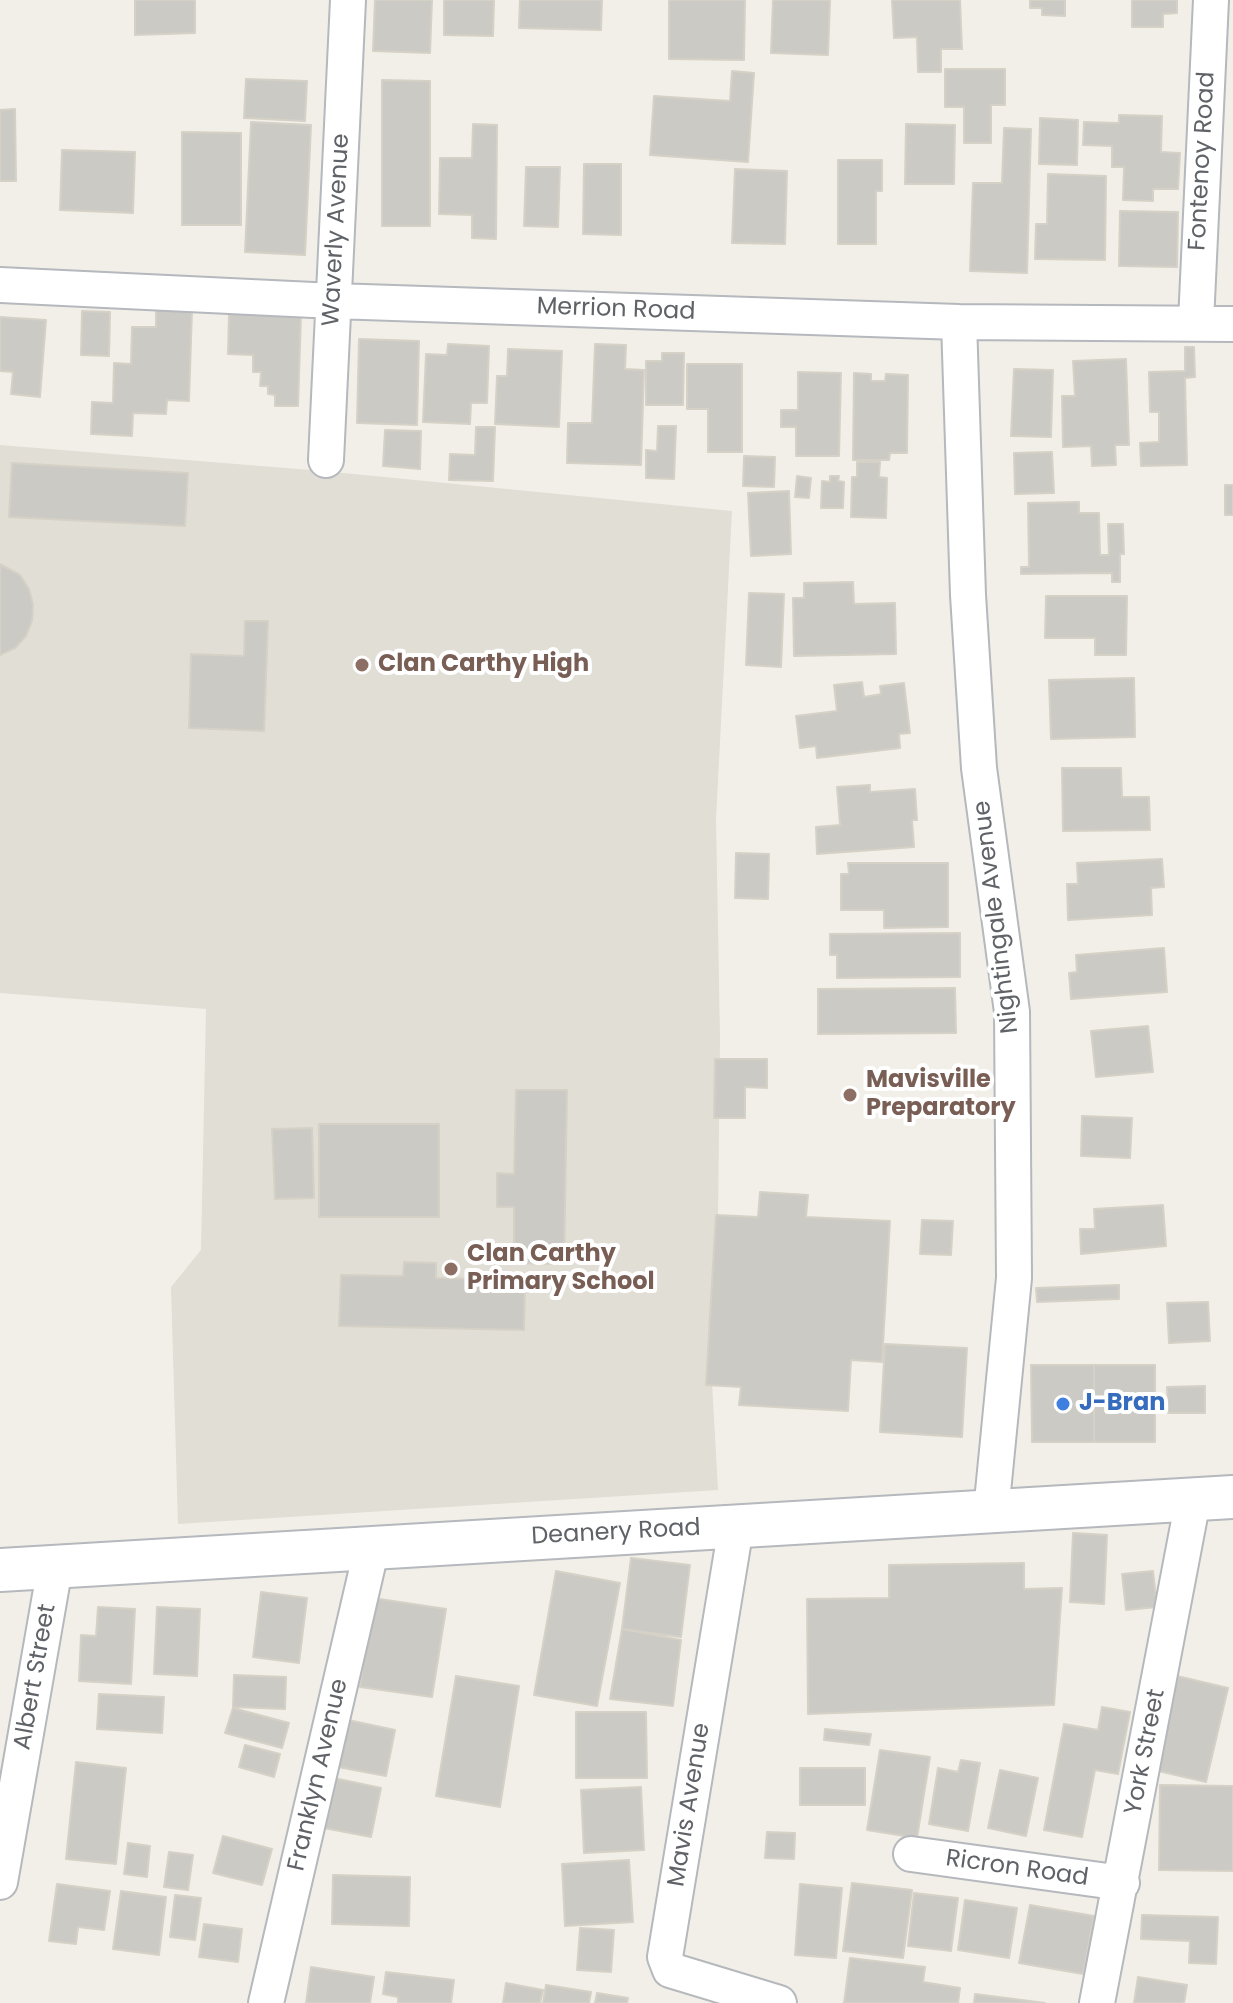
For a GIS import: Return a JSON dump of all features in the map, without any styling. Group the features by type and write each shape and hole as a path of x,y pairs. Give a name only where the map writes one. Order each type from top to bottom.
{"street":[{"name":"Waverly Avenue","path":"326,460 348,0"},
{"name":"Fontenoy Road","path":"1196,322 1211,0"},
{"name":"Merrion Road","path":"0,285 334,301 959,322 1233,324"},
{"name":"Nightingale Avenue","path":"959,322 968,595 979,768 1012,1012 1014,1278 991,1512"},
{"name":"Deanery Road","path":"0,1570 1213,1499"},
{"name":"York Street","path":"1097,2003 1122,1883 1213,1499"},
{"name":"Mavis Avenue","path":"736,1527 665,1957 670,1970 779,2003"},
{"name":"Franklyn Avenue","path":"266,2003 372,1547"},
{"name":"Albert Street","path":"0,1882 55,1567"},
{"name":"Ricron Road","path":"911,1854 1122,1883"}],"shaded area":[{"name":"Clan Carthy High","path":"0,445 323,471 732,511 716,819 720,1038 712,1382 718,1490 178,1524 171,1287 201,1250 206,1009 0,993"}],"building":[{"path":"135,0 195,0 195,33 135,35"},
{"path":"375,0 432,0 430,53 373,51"},
{"path":"444,0 494,0 493,36 444,35"},
{"path":"520,0 602,0 601,30 519,28"},
{"path":"669,0 745,0 744,60 669,59"},
{"path":"773,0 830,0 828,55 771,53"},
{"path":"892,0 960,0 962,49 941,49 941,72 918,72 917,37 894,38"},
{"path":"1030,0 1065,0 1065,16 1042,15 1042,8 1030,8"},
{"path":"1132,0 1177,0 1177,13 1163,14 1163,27 1132,27"},
{"path":"945,69 1005,69 1005,105 991,105 991,143 964,143 964,107 945,107"},
{"path":"732,71 754,73 748,162 650,155 654,96 730,101"},
{"path":"246,79 307,81 305,121 244,118"},
{"path":"382,80 430,81 430,226 382,226"},
{"path":"15,109 16,181 0,181 0,110"},
{"path":"1119,115 1162,116 1161,152 1180,153 1178,189 1153,189 1153,201 1123,200 1124,167 1112,167 1112,146 1083,145 1084,122 1119,123"},
{"path":"1040,118 1078,120 1077,165 1039,164"},
{"path":"251,122 311,125 305,255 245,252"},
{"path":"473,124 497,125 496,239 472,238 472,215 439,214 440,158 472,158"},
{"path":"906,124 955,125 954,184 905,184"},
{"path":"1004,128 1031,129 1027,273 970,271 973,183 1002,183"},
{"path":"182,132 241,133 241,225 182,225"},
{"path":"62,150 135,152 133,213 60,210"},
{"path":"838,160 882,160 882,191 876,191 876,244 838,244"},
{"path":"584,164 621,164 621,235 583,234"},
{"path":"526,167 560,167 558,227 524,226"},
{"path":"735,169 787,171 785,244 732,243"},
{"path":"1048,174 1106,176 1105,260 1035,259 1036,224 1047,224"},
{"path":"1120,211 1178,212 1177,267 1119,266"},
{"path":"156,309 192,310 189,401 167,400 166,414 133,413 132,436 91,434 92,402 113,403 114,363 131,364 132,327 156,327"},
{"path":"82,311 110,312 109,356 81,355"},
{"path":"229,313 301,315 298,406 275,406 275,395 268,394 268,386 260,386 261,372 253,372 253,355 228,354"},
{"path":"0,317 46,320 40,397 11,394 13,372 0,371"},
{"path":"359,339 419,341 417,425 357,423"},
{"path":"448,344 489,346 487,403 471,403 470,424 423,422 426,354 447,355"},
{"path":"595,344 626,345 625,369 644,370 641,465 567,463 568,423 592,423"},
{"path":"1185,347 1194,347 1195,377 1185,378 1187,465 1141,466 1140,443 1159,442 1159,412 1150,412 1149,372 1185,371"},
{"path":"508,349 562,351 559,427 495,424 497,376 507,376"},
{"path":"662,353 684,353 683,405 646,405 646,361 662,361"},
{"path":"1126,359 1129,445 1115,445 1116,465 1092,466 1091,446 1063,447 1062,396 1075,396 1073,361"},
{"path":"687,364 742,364 742,452 708,452 708,409 687,409"},
{"path":"1014,369 1053,370 1051,437 1011,436"},
{"path":"798,372 841,373 839,456 796,456 796,427 781,427 781,410 798,410"},
{"path":"854,373 871,374 871,381 885,381 886,374 908,375 907,453 890,453 889,460 853,460"},
{"path":"658,426 676,426 674,479 646,478 646,450 657,451"},
{"path":"476,427 495,427 493,481 449,480 450,454 475,455"},
{"path":"385,430 421,431 420,469 383,466"},
{"path":"1052,452 1054,493 1015,494 1014,453"},
{"path":"744,456 775,457 774,487 743,486"},
{"path":"857,462 880,462 879,477 887,478 886,518 851,517 852,477 857,477"},
{"path":"12,463 188,473 185,526 9,517"},
{"path":"797,476 811,478 809,498 795,497"},
{"path":"830,476 839,476 838,481 844,482 843,508 821,508 822,481 830,482"},
{"path":"1225,485 1233,485 1233,515 1225,515"},
{"path":"789,491 791,554 751,556 748,493"},
{"path":"1079,502 1079,513 1099,513 1100,555 1109,555 1108,524 1123,524 1124,554 1120,554 1120,582 1112,582 1112,573 1021,574 1021,567 1029,567 1028,503"},
{"path":"0,564 20,575 29,589 33,605 32,621 26,636 15,648 0,655"},
{"path":"853,582 854,604 895,603 896,654 794,656 793,598 804,598 804,583"},
{"path":"749,593 784,594 781,667 746,665"},
{"path":"1046,596 1127,596 1126,655 1095,655 1095,638 1045,638"},
{"path":"245,621 268,621 264,731 189,728 191,654 244,656"},
{"path":"1134,678 1135,737 1051,739 1049,680"},
{"path":"862,682 864,697 881,694 880,686 904,683 910,733 899,734 900,748 817,758 816,746 800,748 796,716 837,711 834,685"},
{"path":"1062,768 1121,768 1122,797 1149,797 1150,830 1063,831"},
{"path":"870,785 870,792 915,789 917,820 912,820 914,847 817,854 816,827 840,825 837,787"},
{"path":"736,853 769,854 768,899 735,898"},
{"path":"1162,859 1164,887 1151,888 1152,915 1068,920 1067,884 1078,884 1077,863"},
{"path":"848,863 948,863 948,927 884,928 884,910 841,910 841,874 849,874"},
{"path":"960,933 960,977 837,978 837,955 830,955 830,934"},
{"path":"1164,948 1167,992 1071,999 1069,973 1077,972 1076,955"},
{"path":"955,988 956,1033 818,1034 818,989"},
{"path":"1148,1026 1153,1072 1096,1077 1091,1031"},
{"path":"715,1059 767,1059 767,1088 745,1087 745,1118 714,1118"},
{"path":"516,1090 567,1090 564,1264 514,1263 514,1207 497,1207 497,1173 514,1174"},
{"path":"1082,1116 1132,1118 1130,1158 1081,1156"},
{"path":"319,1124 439,1124 439,1217 319,1217"},
{"path":"312,1128 314,1198 275,1199 272,1129"},
{"path":"760,1192 808,1195 806,1217 890,1221 882,1362 851,1360 848,1411 739,1405 741,1387 706,1385 716,1215 758,1217"},
{"path":"1163,1205 1166,1246 1081,1254 1080,1229 1095,1229 1094,1209"},
{"path":"922,1220 953,1221 951,1255 920,1254"},
{"path":"404,1262 436,1263 436,1278 525,1280 524,1330 339,1326 341,1275 403,1276"},
{"path":"1119,1285 1119,1299 1037,1302 1036,1288"},
{"path":"1208,1302 1210,1341 1169,1343 1167,1303"},
{"path":"885,1344 967,1348 962,1437 880,1432"},
{"name":"J-Bran","path":"1031,1365 1094,1365 1094,1442 1032,1442"},
{"path":"1094,1365 1155,1365 1155,1442 1094,1442"},
{"path":"1205,1386 1205,1413 1168,1413 1167,1387"},
{"path":"1073,1533 1107,1535 1104,1604 1070,1602"},
{"path":"631,1558 690,1565 681,1637 622,1629"},
{"path":"1024,1563 1024,1589 1062,1588 1054,1705 808,1714 807,1599 889,1598 889,1565"},
{"path":"556,1571 620,1583 597,1706 534,1695"},
{"path":"1153,1571 1157,1607 1126,1610 1122,1574"},
{"path":"261,1592 307,1598 299,1663 253,1657"},
{"path":"373,1598 446,1609 432,1697 360,1687"},
{"path":"98,1607 135,1609 131,1684 79,1681 81,1635 96,1636"},
{"path":"157,1607 200,1609 197,1676 154,1674"},
{"path":"622,1629 681,1640 673,1706 610,1699"},
{"path":"234,1675 286,1677 285,1709 233,1707"},
{"path":"456,1676 519,1686 500,1807 436,1796"},
{"path":"1177,1676 1228,1688 1206,1782 1154,1770"},
{"path":"99,1694 164,1697 162,1733 97,1729"},
{"path":"1102,1707 1130,1712 1118,1774 1095,1770 1082,1837 1044,1830 1064,1724 1098,1730"},
{"path":"233,1708 289,1723 282,1748 225,1733"},
{"path":"576,1712 646,1712 647,1778 576,1778"},
{"path":"348,1720 395,1730 386,1776 338,1767"},
{"path":"825,1729 871,1734 869,1745 824,1740"},
{"path":"245,1745 280,1754 274,1777 239,1767"},
{"path":"880,1750 930,1757 917,1838 867,1830"},
{"path":"961,1760 980,1763 968,1831 929,1824 938,1768 958,1772"},
{"path":"76,1762 126,1768 116,1864 66,1859"},
{"path":"800,1768 865,1768 865,1805 800,1805"},
{"path":"1000,1770 1038,1778 1026,1836 988,1828"},
{"path":"329,1777 381,1788 371,1837 319,1827"},
{"path":"1160,1785 1233,1786 1233,1871 1159,1870"},
{"path":"641,1787 644,1850 584,1853 581,1790"},
{"path":"767,1832 795,1833 794,1859 765,1858"},
{"path":"223,1836 272,1849 262,1885 213,1873"},
{"path":"128,1843 150,1846 147,1877 124,1874"},
{"path":"169,1852 193,1855 188,1890 164,1887"},
{"path":"629,1860 633,1922 565,1926 562,1864"},
{"path":"333,1875 410,1877 409,1926 332,1924"},
{"path":"852,1883 912,1890 903,1958 843,1951"},
{"path":"57,1884 110,1891 104,1930 78,1927 76,1944 49,1941"},
{"path":"800,1884 842,1888 836,1958 795,1955"},
{"path":"121,1891 166,1897 159,1955 113,1949"},
{"path":"914,1893 958,1898 951,1951 908,1946"},
{"path":"175,1895 201,1898 195,1940 170,1937"},
{"path":"965,1900 1017,1908 1009,1958 958,1950"},
{"path":"1030,1905 1094,1916 1083,1974 1019,1963"},
{"path":"1142,1915 1218,1917 1216,1964 1189,1963 1190,1941 1141,1939"},
{"path":"204,1924 242,1929 238,1962 199,1957"},
{"path":"580,1928 614,1930 611,1972 577,1970"},
{"path":"850,1958 925,1967 923,1982 960,1988 958,2003 844,2003"},
{"path":"311,1967 374,1977 370,2003 306,2003"},
{"path":"386,1972 454,1980 451,2003 398,2003 398,1997 383,1994"},
{"path":"1138,1977 1187,1985 1184,2003 1134,2003"},
{"path":"506,1983 543,1990 540,2003 503,2003"},
{"path":"546,1985 591,1992 589,2003 543,2003"},
{"path":"597,1993 628,1998 627,2003 595,2003"},
{"path":"975,1994 1045,2003 974,2003"}],"place":[{"name":"Clan Carthy High","path":"362,665"},
{"name":"Mavisville Preparatory","path":"850,1095"},
{"name":"Clan Carthy Primary School","path":"451,1269"},
{"name":"J-Bran","path":"1063,1404"}]}
